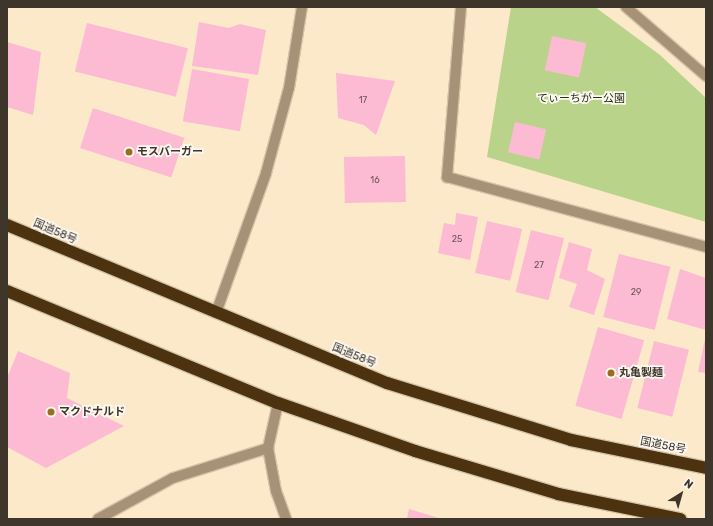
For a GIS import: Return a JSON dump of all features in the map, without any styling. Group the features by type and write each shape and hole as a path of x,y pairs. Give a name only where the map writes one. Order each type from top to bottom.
{"highway":[{"name":"国道58号","path":"7,225 387,383 571,440 706,468"},
{"path":"7,291 278,403 415,451 558,494 680,519"}],"street":[{"path":"216,313 266,173 289,88 302,7"},
{"path":"461,7 447,177 706,247"},
{"path":"626,7 706,76"},
{"path":"278,403 268,448 276,492 286,519"},
{"path":"98,519 173,478 268,448"}],"green space":[{"name":"てぃーちがー公園","path":"511,7 595,7 660,55 706,98 706,222 487,157"}],"building":[{"path":"199,22 229,28 240,24 266,30 258,75 192,66"},
{"path":"87,23 188,48 176,97 75,72"},
{"path":"552,36 586,43 579,78 545,70"},
{"path":"7,42 41,52 33,115 7,107"},
{"path":"192,69 249,79 240,131 183,121"},
{"path":"336,73 395,81 376,135 364,125 338,118"},
{"path":"93,108 184,138 171,178 80,148"},
{"path":"515,122 546,129 539,159 508,152"},
{"path":"405,156 406,202 345,203 344,157"},
{"path":"456,213 478,217 470,260 438,253 444,223 455,225"},
{"path":"487,221 522,229 510,281 475,273"},
{"path":"531,230 564,238 549,300 516,292"},
{"path":"569,242 592,249 587,270 605,279 594,315 569,307 577,284 559,278"},
{"path":"619,254 670,267 655,330 603,317"},
{"path":"680,269 706,278 706,330 667,319"},
{"name":"丸亀製麺","path":"598,327 644,340 622,419 575,406"},
{"path":"706,339 706,373 698,372"},
{"path":"654,341 689,350 672,417 637,408"},
{"name":"マクドナルド","path":"18,351 70,373 67,398 124,426 46,468 7,447 7,378"},
{"path":"409,509 442,519 407,519"}],"place":[{"name":"モスバーガー","path":"129,152"},
{"name":"丸亀製麺","path":"611,373"},
{"name":"マクドナルド","path":"51,412"}]}
